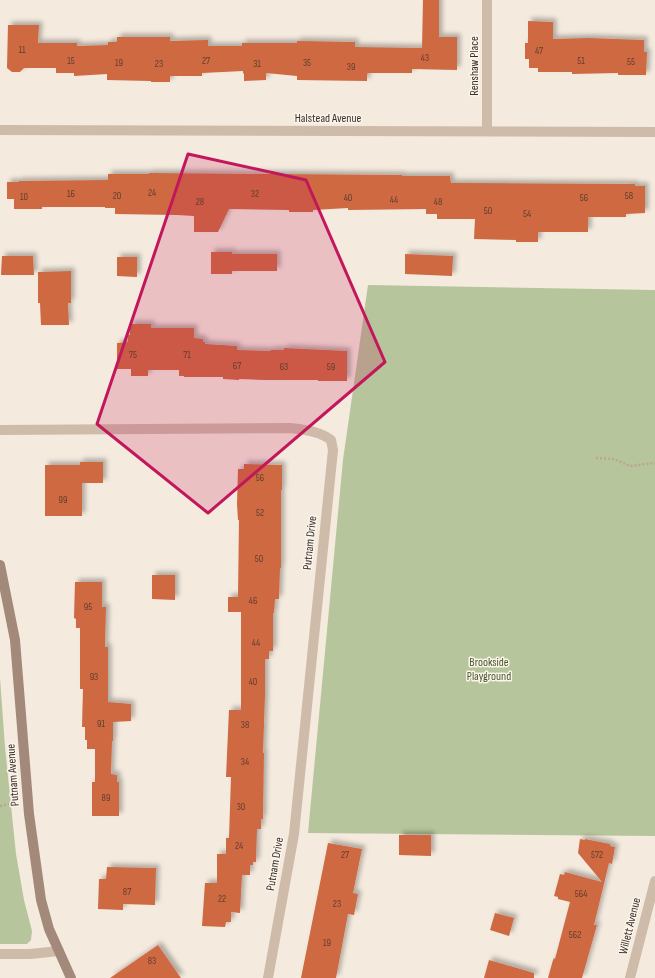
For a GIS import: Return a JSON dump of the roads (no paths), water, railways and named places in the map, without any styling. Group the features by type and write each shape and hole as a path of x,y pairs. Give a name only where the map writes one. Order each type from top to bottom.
{"street":[{"name":"Renshaw Place","path":"486,0 487,131"},
{"name":"Halstead Avenue","path":"0,130 655,132"},
{"name":"Putnam Drive","path":"0,430 290,428 308,430 324,435 331,440 333,450 294,834 268,978"},
{"name":"Putnam Avenue","path":"0,565 15,640 29,814 41,900 49,929 60,951 70,978"},
{"name":"Willett Avenue","path":"630,978 655,881"},
{"path":"0,954 30,954 60,951"}],"park label":[{"name":"Brookside Playground","path":"489,669"}]}
